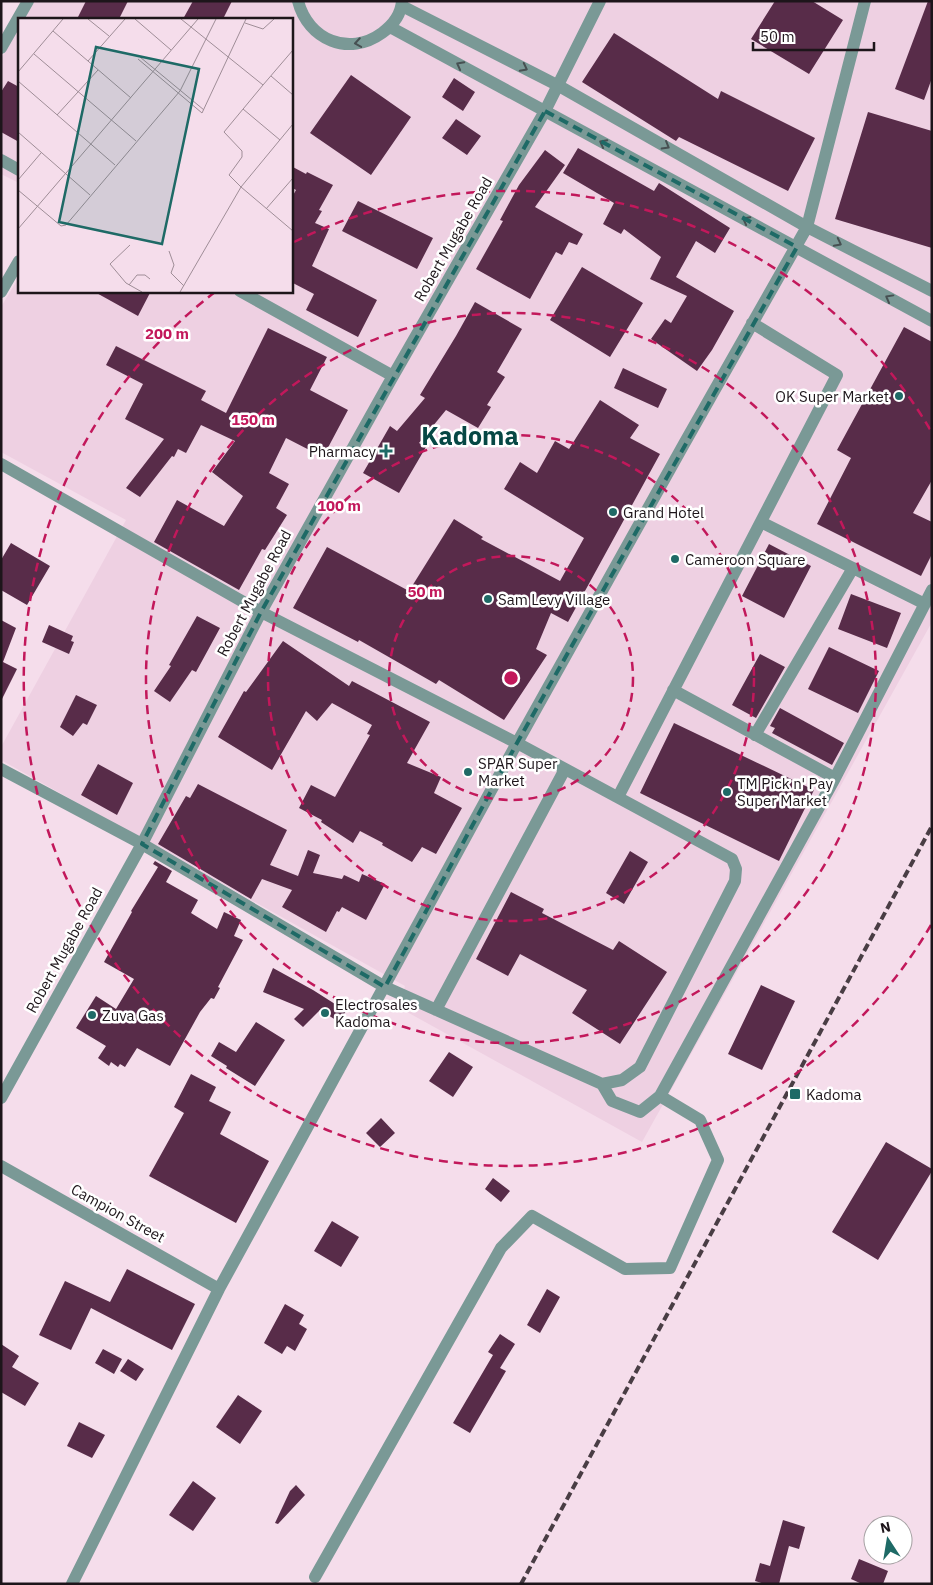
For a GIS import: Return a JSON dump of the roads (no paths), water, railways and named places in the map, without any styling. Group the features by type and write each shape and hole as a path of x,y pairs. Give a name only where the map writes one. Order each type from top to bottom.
{"street":[{"path":"18,18 28,1"},
{"path":"298,1 302,15 314,31 332,42 353,45 373,40 390,27 397,18 402,4 559,86 807,227 932,291"},
{"name":"Robert Mugabe Road","path":"1,1098 142,844 261,612 393,376 546,111 600,1"},
{"path":"72,1584 219,1289 517,743 807,227 865,1"},
{"path":"1,48 18,18"},
{"path":"390,27 932,321"},
{"path":"1,160 18,169"},
{"path":"1,292 18,264"},
{"path":"242,292 393,376"},
{"path":"618,797 837,375 752,323"},
{"path":"1,464 261,612 517,743 732,859 736,868 735,881 640,1067 622,1080 602,1084"},
{"path":"761,522 925,604"},
{"path":"755,734 854,568"},
{"path":"1,769 142,844 385,987 602,1084 612,1100 640,1112 660,1096 835,778 932,590"},
{"path":"673,690 835,778"},
{"path":"436,1010 566,769"},
{"path":"314,1577 501,1248 532,1216 625,1268 670,1268 718,1160 700,1120 660,1096"},
{"name":"Campion Street","path":"1,1166 219,1289"}],"railway":[{"path":"521,1584 932,826"}],"place":[{"name":"OK Super Market","path":"899,396"},
{"name":"Pharmacy","path":"386,451"},
{"name":"Grand Hotel","path":"613,512"},
{"name":"Cameroon Square","path":"675,559"},
{"name":"Sam Levy Village","path":"488,599"},
{"name":"SPAR Super Market","path":"468,772"},
{"name":"TM Pick n' Pay Super Market","path":"727,792"},
{"name":"Electrosales Kadoma","path":"325,1013"},
{"name":"Zuva Gas","path":"92,1015"},
{"name":"Kadoma","path":"795,1094"}],"district":[{"name":"Kadoma","path":"470,435"}]}
